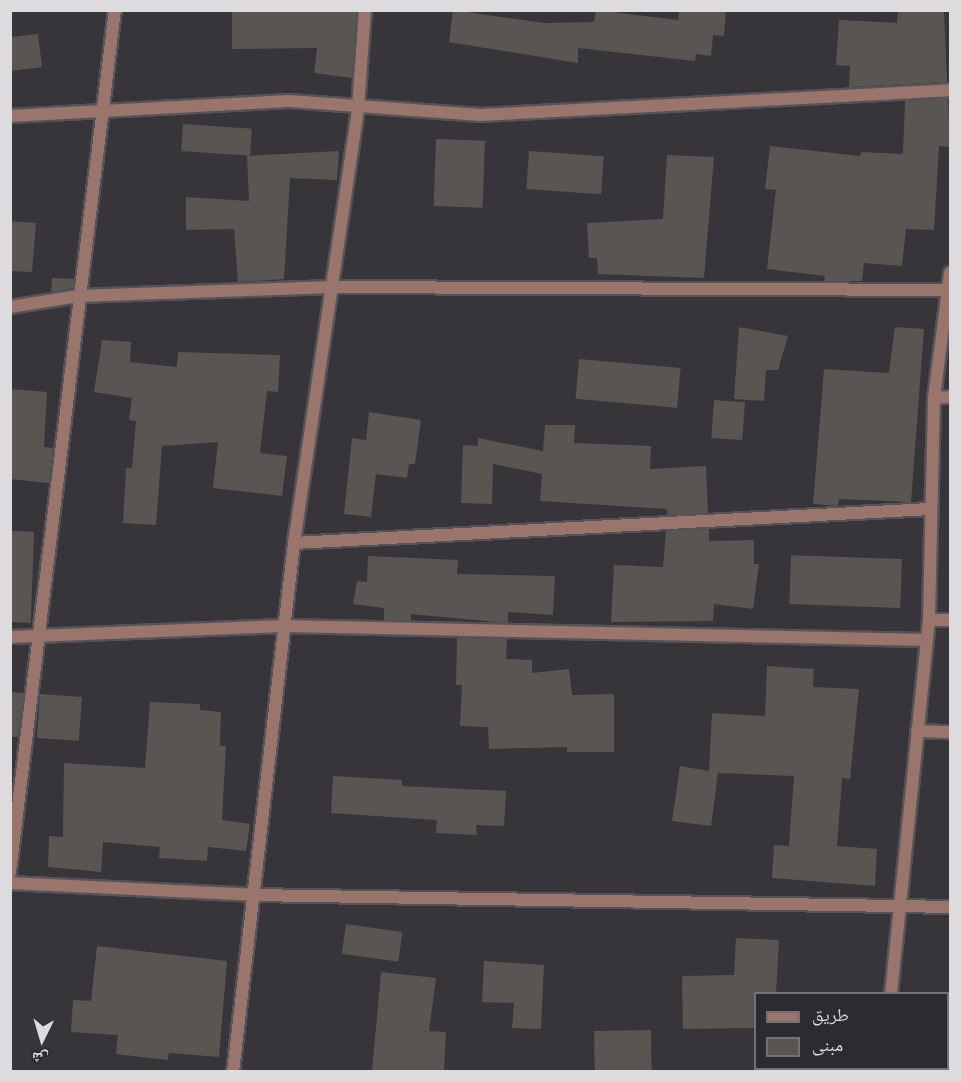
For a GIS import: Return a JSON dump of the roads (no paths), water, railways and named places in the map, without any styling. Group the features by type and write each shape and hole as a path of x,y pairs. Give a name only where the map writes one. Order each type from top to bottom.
{"street":[{"path":"10,872 42,637 78,296 105,109 115,10"},
{"path":"233,1071 294,543 358,108 365,10"},
{"path":"10,116 105,109 289,101 480,116 951,90"},
{"path":"891,992 929,620 929,509 934,398 951,273"},
{"path":"10,307 78,296 333,287 950,290"},
{"path":"934,398 951,397"},
{"path":"294,543 929,509"},
{"path":"929,620 951,620"},
{"path":"10,637 285,626 926,640"},
{"path":"917,731 951,732"},
{"path":"10,883 252,895 951,907"}]}
